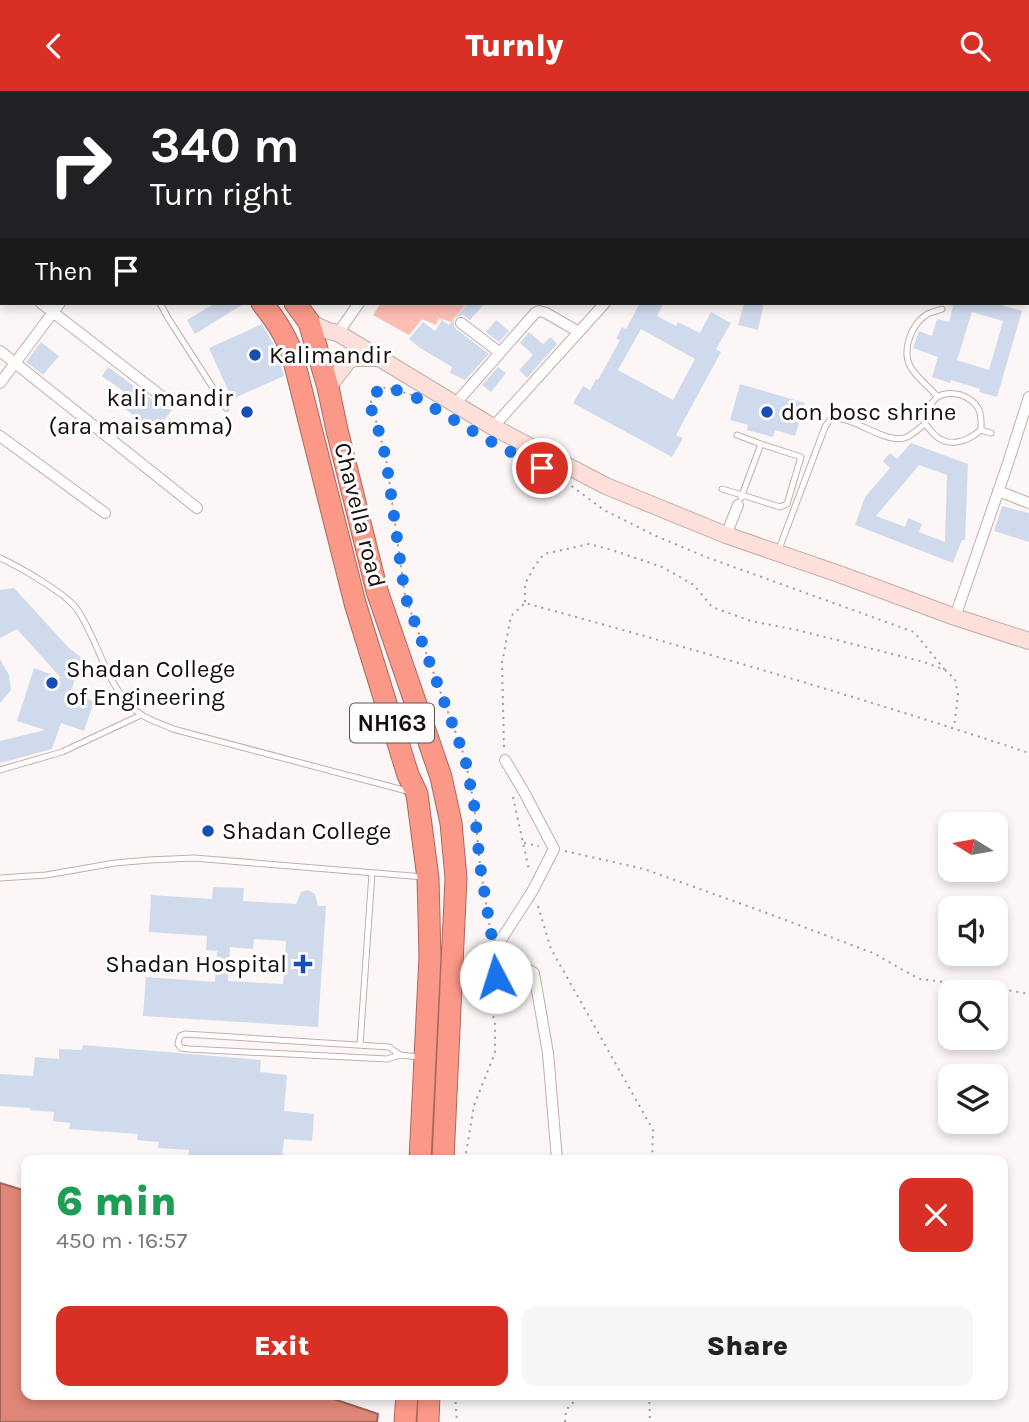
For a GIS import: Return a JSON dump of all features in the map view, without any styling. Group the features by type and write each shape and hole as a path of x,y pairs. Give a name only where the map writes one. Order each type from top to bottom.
{"highway":[{"name":"Chavella road","path":"264,305 290,346 355,603 408,775 417,794 435,878 420,1155"},
{"name":"Chavella road","path":"296,305 309,322 328,387 342,455 377,591 441,777 451,823 456,878 443,1155"},
{"path":"405,1422 407,1400"},
{"path":"428,1422 429,1400"}],"main road":[{"path":"309,322 338,333 494,427 606,486 726,535 1029,641"},
{"path":"328,387 348,361 354,358 379,358"}],"street":[{"path":"338,333 357,305"},
{"path":"494,427 600,305"},
{"path":"0,383 57,308 169,402"},
{"path":"454,404 530,317 539,311 579,332"},
{"path":"461,323 499,352"},
{"path":"0,351 197,509"},
{"path":"955,617 1026,419 1029,397"},
{"path":"0,436 105,513"},
{"path":"998,491 1029,502"},
{"path":"726,535 740,500"},
{"path":"505,760 554,849 533,890 494,951 534,974 548,1053 557,1155"}],"lane":[{"path":"161,305 226,408"},
{"path":"937,396 911,368 907,355 914,329 924,317 942,309"},
{"path":"777,553 829,421 833,418 845,419 894,439 905,438 925,424 927,410 937,396 951,393 966,396 978,408 981,430"},
{"path":"925,424 938,438 949,441 962,442 981,430"},
{"path":"981,430 991,433"},
{"path":"722,489 740,500 779,507 787,504 801,457 737,435"},
{"path":"740,500 761,444"},
{"path":"0,558 65,596 75,607 87,625 120,693 141,715 173,729 417,794"},
{"path":"0,770 62,752 141,715"},
{"path":"0,878 46,875 115,863 194,859 435,878"},
{"path":"360,1045 372,873"},
{"path":"400,1055 389,1047 185,1034 180,1036 178,1044 181,1048 188,1049 387,1059 400,1055 425,1057"}],"path":[{"path":"412,395 386,387 373,394 370,406 386,458 405,596 465,758 474,804 496,977 492,1011 495,1053 474,1105 466,1155"},
{"path":"561,478 604,510 656,536 706,557 914,632 955,680 958,695 954,728"},
{"path":"505,760 502,663 511,616 525,604 525,584 544,554 589,544 662,567 694,585 712,607 725,612 751,621 924,662 945,670"},
{"path":"525,604 668,643 1029,753"},
{"path":"512,795 533,890 551,949 653,1129 653,1155"},
{"path":"523,843 644,869 873,953 919,979 996,988 1029,995"},
{"path":"455,1400 457,1422"},
{"path":"565,1422 566,1410 575,1400"},
{"path":"649,1400 650,1422"}],"shaded area":[{"path":"380,305 465,305 451,322 439,318 436,325 422,319 409,335 373,315"},
{"path":"0,1183 21,1189 21,1400 337,1400 378,1414 377,1422 0,1422"}],"building":[{"path":"212,305 242,305 195,334 187,320"},
{"path":"466,305 483,305 470,320 463,315 454,319"},
{"path":"639,305 663,305 657,316 676,326 678,322 700,333 711,312 731,323 716,349 721,352 676,435 683,438 672,457 573,403 583,386 590,390 596,379 598,380 620,340 616,339 622,327 626,329","holes":["641,329 695,359 673,400 618,370"]},
{"path":"743,305 764,305 758,330 738,325"},
{"path":"950,305 1001,305 1022,311 997,397 951,380 950,383 932,377 938,357 913,348 919,331 932,336 937,319 949,322 953,306","holes":["972,312 1003,321 989,370 957,360"]},
{"path":"454,319 456,329 489,354 465,380 450,373 452,367 409,339 423,322 435,331 442,320 449,325"},
{"path":"496,320 509,331 499,342 486,332"},
{"path":"262,324 275,347 284,376 232,399 209,348"},
{"path":"529,332 543,344 551,337 557,344 527,378 519,370 533,355 520,343"},
{"path":"41,342 59,356 43,375 26,362"},
{"path":"108,367 164,408 172,410 155,432 115,401 123,391 102,376"},
{"path":"498,367 506,373 491,392 482,385"},
{"name":"don bosc shrine","path":"740,384 805,403 795,436 775,430 773,437 747,430 748,425 730,420"},
{"path":"911,443 968,464 965,540 962,540 953,563 855,525 865,497 890,468 883,461 890,453 897,459","holes":["919,465 947,475 945,542 919,532 922,524 908,518 905,527 876,516"]},
{"path":"1002,506 1029,513 1029,542 994,531"},
{"name":"Shadan College of Engineering","path":"14,588 69,648 82,658 70,694 94,701 84,731 61,723 52,749 0,763 0,741 45,730 17,721 34,668 61,678 17,629 0,638 0,590"},
{"name":"Shadan College of Engineering","path":"0,659 9,675 11,690 0,703"},
{"name":"Shadan Hospital","path":"213,887 244,888 243,901 296,904 301,892 308,890 315,894 318,906 326,906 318,1027 143,1016 146,977 215,982 217,951 206,950 207,936 149,932 151,895 212,899","holes":["254,939 286,941 283,984 228,981 230,947 253,949"]},
{"path":"83,1045 261,1060 260,1072 287,1075 284,1111 314,1114 312,1141 284,1139 282,1155 188,1155 189,1150 158,1148 159,1142 137,1140 138,1134 69,1129 70,1123 53,1121 54,1112 0,1106 0,1074 33,1076 35,1057 59,1059 59,1049 82,1050"}],"place":[{"name":"Kalimandir","path":"255,355"},
{"name":"kali mandir (ara maisamma)","path":"247,412"},
{"name":"don bosc shrine","path":"767,412"},
{"name":"Shadan College of Engineering","path":"52,683"},
{"name":"Shadan College","path":"208,831"},
{"name":"Shadan Hospital","path":"303,964"}],"route":[{"path":"496,977 474,804 465,758 405,596 386,458 370,406 373,394 386,387 412,395 486,439 542,468"}]}
